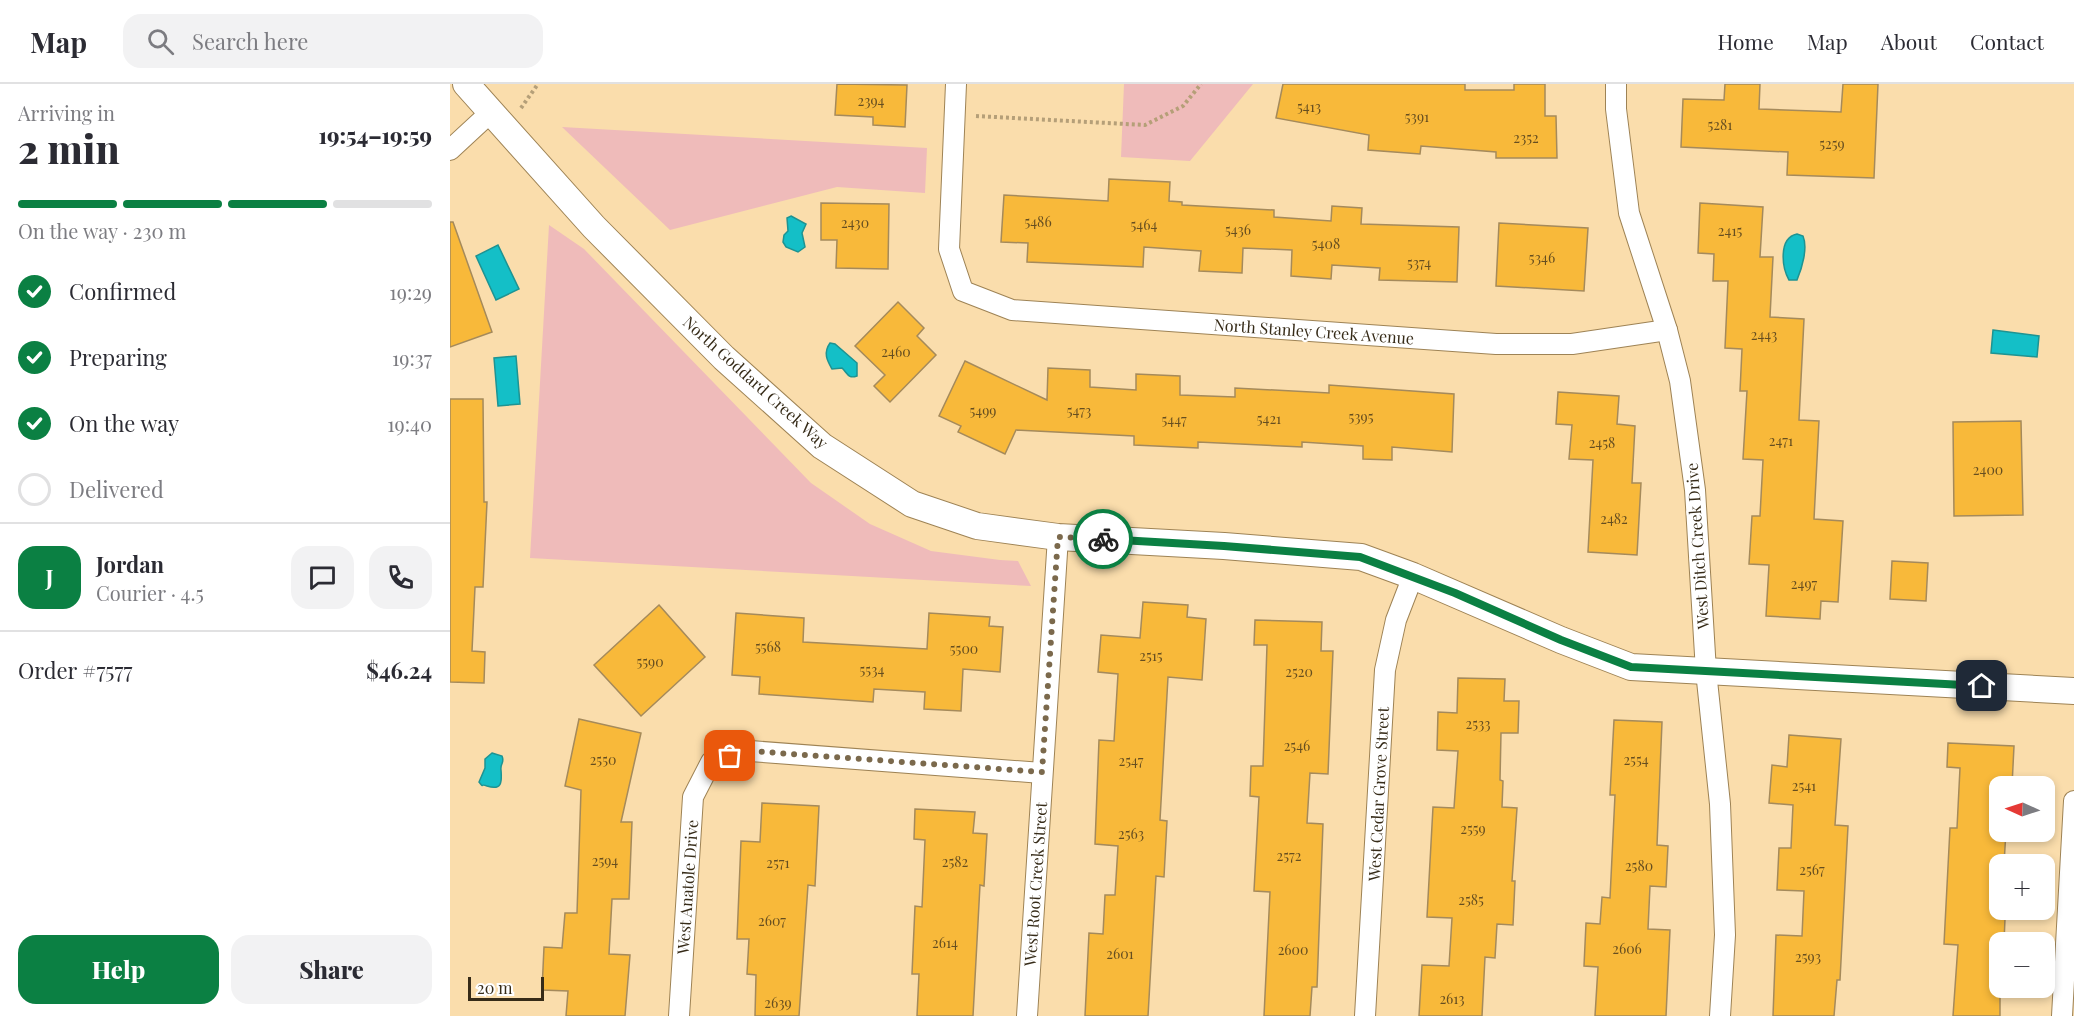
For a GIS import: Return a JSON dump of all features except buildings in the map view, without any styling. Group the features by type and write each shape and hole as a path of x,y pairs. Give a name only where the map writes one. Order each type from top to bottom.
{"street":[{"name":"North Goddard Creek Way","path":"466,84 626,260 724,358 822,446 912,504 977,526 1058,537 1224,546 1360,557 1413,576 1561,640 1631,667 2074,691"},
{"path":"955,115 956,84"},
{"name":"West Ditch Creek Drive","path":"1616,84 1616,109 1629,213 1667,330 1680,381 1695,490 1706,670 1720,804 1725,923 1720,1016"},
{"path":"450,150 491,112"},
{"name":"North Stanley Creek Avenue","path":"955,115 948,249 963,291 1012,310 1496,344 1572,344 1667,330"},
{"name":"West Root Creek Street","path":"1027,1016 1058,537"},
{"name":"West Cedar Grove Street","path":"1365,1016 1384,670 1396,620 1413,576"},
{"name":"West Anatole Drive","path":"679,1016 693,797 711,762 750,751 1042,772"},
{"path":"2062,1016 2074,801"}],"path":[{"path":"955,115 1145,124 1183,106 1201,84"}],"shaded area":[{"path":"1124,84 1253,84 1190,161 1121,157"},
{"path":"562,127 927,148 925,193 837,187 670,230"},
{"path":"549,225 584,249 811,483 870,524 931,551 1018,561 1031,586 530,558"}],"water":[{"path":"791,216 806,224 802,233 805,247 798,252 786,247 783,242 784,235 788,231 787,218"},
{"path":"1797,234 1803,236 1804,258 1797,280 1789,280 1783,261 1784,247 1791,237"},
{"path":"498,245 519,289 496,300 476,256"},
{"path":"1993,330 2039,336 2037,357 1991,353"},
{"path":"830,343 835,344 857,363 857,376 850,376 842,368 832,369 826,353"},
{"path":"516,356 520,404 498,406 494,358"},
{"path":"492,753 503,758 501,782 496,787 482,786 479,782 485,768 485,759"}],"way so far":[{"path":"730,756 750,751 1042,772 1058,537 1103,539"}],"route":[{"path":"1103,539 1360,557 1455,593 1561,640 1631,667 1982,686"}]}
